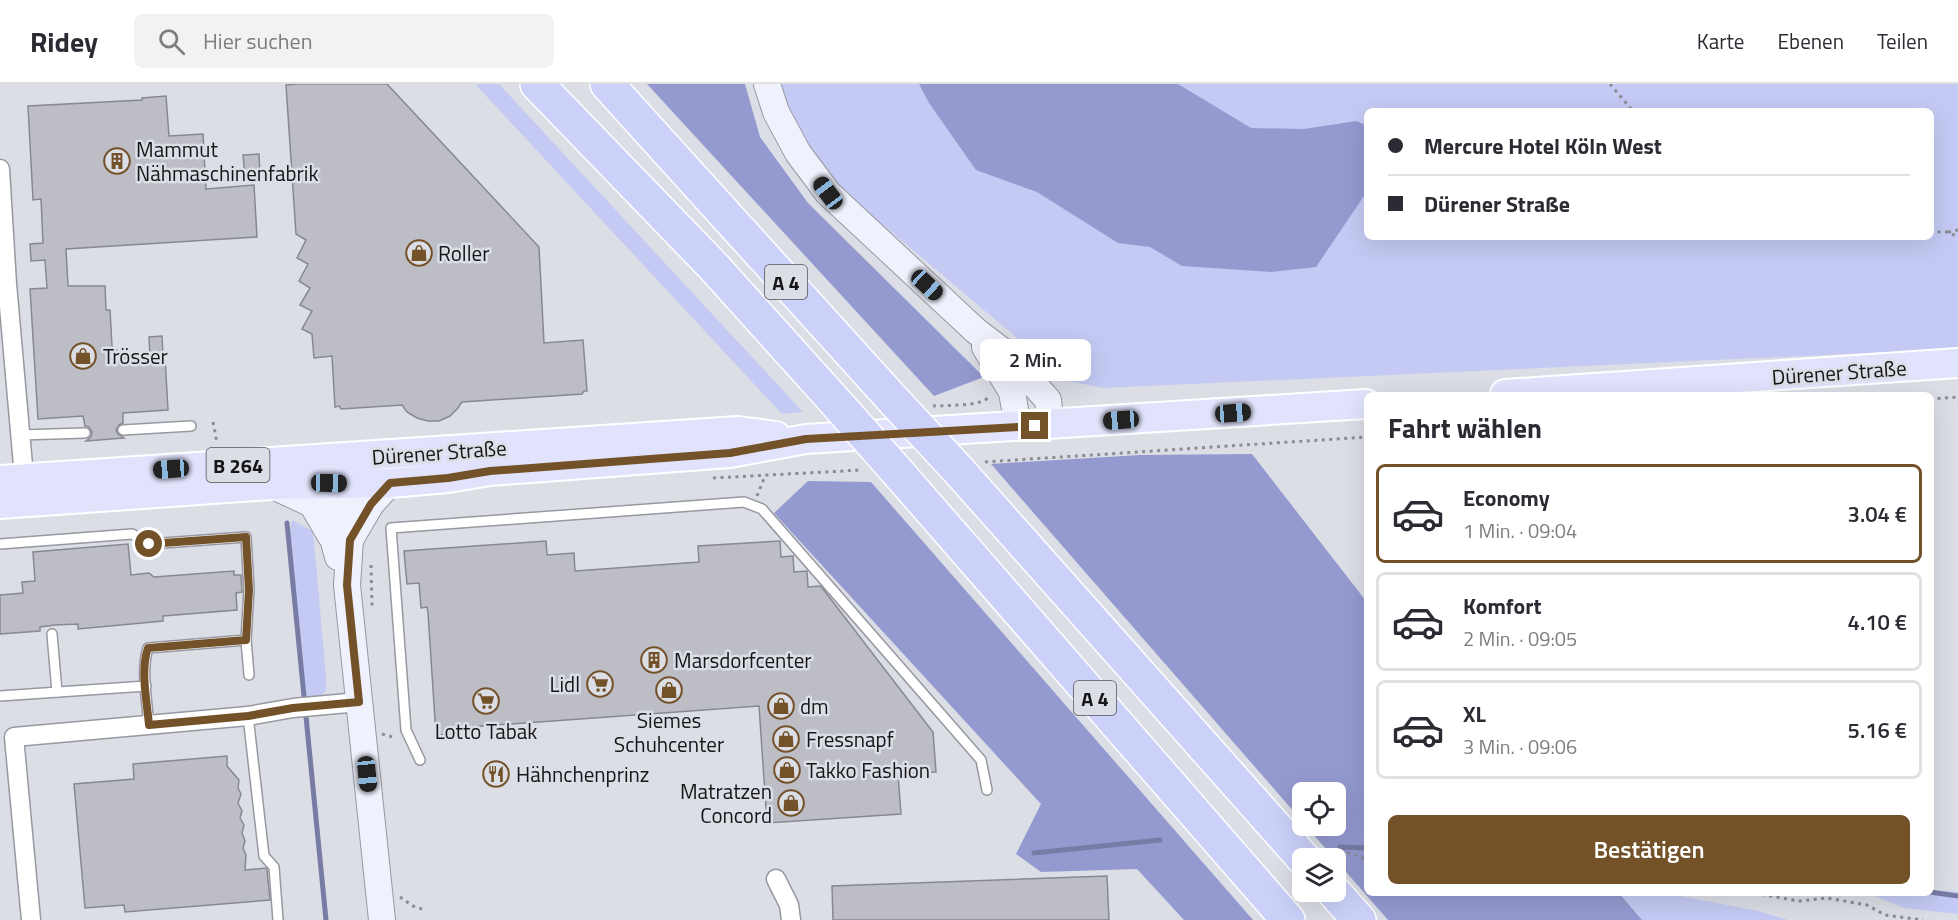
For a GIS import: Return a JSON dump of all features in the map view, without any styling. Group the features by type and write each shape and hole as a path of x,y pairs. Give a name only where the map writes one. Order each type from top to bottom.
{"highway":[{"name":"A 4","path":"537,84 713,266 840,407 886,472 1288,920"},
{"name":"A 4","path":"607,84 896,403 967,467 1295,848"},
{"path":"1343,902 1359,920"}],"main road":[{"path":"767,84 776,112 798,153 828,193 976,331 1005,353 1043,392 1048,400 1052,425"},
{"path":"976,331 1012,392 1018,427"},
{"name":"Dürener Straße","path":"1534,392 1958,363"},
{"name":"Dürener Straße","path":"13,491 271,485 339,471 390,483 448,478 490,471 730,453 806,439 1364,404"},
{"name":"Dürener Straße","path":"13,491 339,471 738,431 806,439"},
{"path":"339,471 342,541 382,920"},
{"path":"342,541 390,483"},
{"name":"B 264","path":"271,485 312,504 342,541"}],"street":[{"path":"0,169 3,261 20,435 13,491"},
{"path":"31,920 14,737 248,716 293,708 359,702"},
{"path":"776,879 789,904 791,920"}],"lane":[{"path":"123,430 191,426"},
{"path":"20,435 85,433"},
{"path":"420,760 406,730 391,528 744,502 762,509 981,760 987,790"},
{"path":"0,544 132,534 149,544 246,537 249,590 246,640 249,675"},
{"path":"52,634 57,692"},
{"path":"149,725 146,686 148,648 246,640"},
{"path":"0,696 146,686"},
{"path":"248,716 264,856 274,867 278,920"}],"path":[{"path":"1610,84 1630,108"},
{"path":"1934,232 1958,230"},
{"path":"1948,232 1958,237"},
{"path":"1934,399 1958,397"},
{"path":"213,422 214,440 219,447"},
{"path":"967,467 1364,437"},
{"path":"706,476 715,479 886,472"},
{"path":"753,506 765,476"},
{"path":"371,560 372,617"},
{"path":"362,732 375,731 392,738 409,737"},
{"path":"1346,852 1364,858"},
{"path":"396,893 405,902 422,909"},
{"path":"1770,896 1799,901 1827,898 1867,905 1885,915 1923,920"}],"shaded area":[{"path":"475,84 499,84 803,412 782,414"},
{"path":"647,84 745,84 760,137 808,203 984,377 934,396"},
{"path":"780,84 1958,84 1958,349 1103,388 1068,381 832,182 802,135"},
{"path":"919,84 1178,84 1251,128 1304,129 1356,121 1364,124 1364,196 1316,267 1271,272 1182,266 1150,247 1118,243 1037,192 976,170 929,103"},
{"path":"1252,454 1364,598 1364,893 1346,872 1346,848 1325,848 1315,836 1346,836 1346,782 1292,782 1292,810 991,464 1140,455"},
{"path":"808,481 871,482 1253,920 1184,920 1137,869 1041,872 1016,854 1041,804 774,513"},
{"path":"292,520 312,531 326,677 326,690 319,698 307,700 290,531"},
{"path":"1934,890 1958,892 1958,914 1904,908 1875,896 1934,896"},
{"path":"1367,896 1622,896 1642,920 1388,920"},
{"path":"1622,896 1680,896 1758,911 1788,920 1642,920"}],"building":[{"name":"Roller","path":"387,84 539,247 544,343 583,340 587,391 582,394 462,402 450,416 439,421 417,418 407,412 402,405 341,409 339,406 335,407 332,356 314,358 312,334 302,329 312,311 300,305 310,288 299,281 308,264 297,258 306,240 296,234 286,85"},
{"name":"Mammut Nähmaschinenfabrik","path":"166,96 169,136 203,134 206,189 254,185 257,237 66,249 68,286 105,286 106,310 110,310 112,346 128,360 150,358 149,337 162,336 163,357 165,357 168,410 123,413 123,423 116,430 124,438 86,441 91,437 92,432 89,427 85,426 83,416 38,419 30,289 47,288 45,260 31,261 30,244 43,243 41,199 33,200 28,106 142,100 142,98"},
{"path":"259,154 260,176 245,177 243,155"},
{"name":"Marsdorfcenter","path":"546,541 547,555 574,553 575,571 699,562 698,546 780,541 781,557 793,556 794,572 807,571 808,587 820,586 823,589 933,732 936,772 898,774 901,814 767,823 759,706 456,728 457,734 436,735 427,607 421,608 419,583 407,584 404,551"},
{"path":"128,544 131,575 149,573 154,577 234,571 234,575 241,575 242,592 236,593 237,610 163,616 163,621 78,629 78,624 55,625 40,627 40,631 0,634 0,595 23,593 22,582 35,581 33,552"},
{"path":"227,756 227,766 239,780 238,788 241,794 238,803 242,811 240,818 244,825 242,833 245,841 243,848 246,855 245,870 266,868 270,900 125,912 124,905 85,908 74,784 134,779 133,764"},
{"path":"1107,876 1109,920 833,920 832,886"}],"waterway":[{"path":"287,523 326,920"},
{"path":"1034,853 1160,840"},
{"path":"1340,847 1364,848"},
{"path":"1934,893 1958,896"}],"place":[{"name":"Mammut Nähmaschinenfabrik","path":"117,161"},
{"name":"Roller","path":"419,253"},
{"name":"Trösser","path":"83,356"},
{"name":"Marsdorfcenter","path":"654,660"},
{"name":"Lidl","path":"600,684"},
{"name":"Siemes Schuhcenter","path":"669,690"},
{"name":"Lotto Tabak","path":"486,701"},
{"name":"dm","path":"781,706"},
{"name":"Fressnapf","path":"786,739"},
{"name":"Takko Fashion","path":"787,770"},
{"name":"Hähnchenprinz","path":"496,774"},
{"name":"Matratzen Concord","path":"791,803"}],"route":[{"path":"149,544 246,537 249,590 246,640 148,648 146,686 149,725 248,716 293,708 359,702 347,585 350,540 371,504 390,483 448,478 490,471 730,453 806,439 1035,426"}]}
